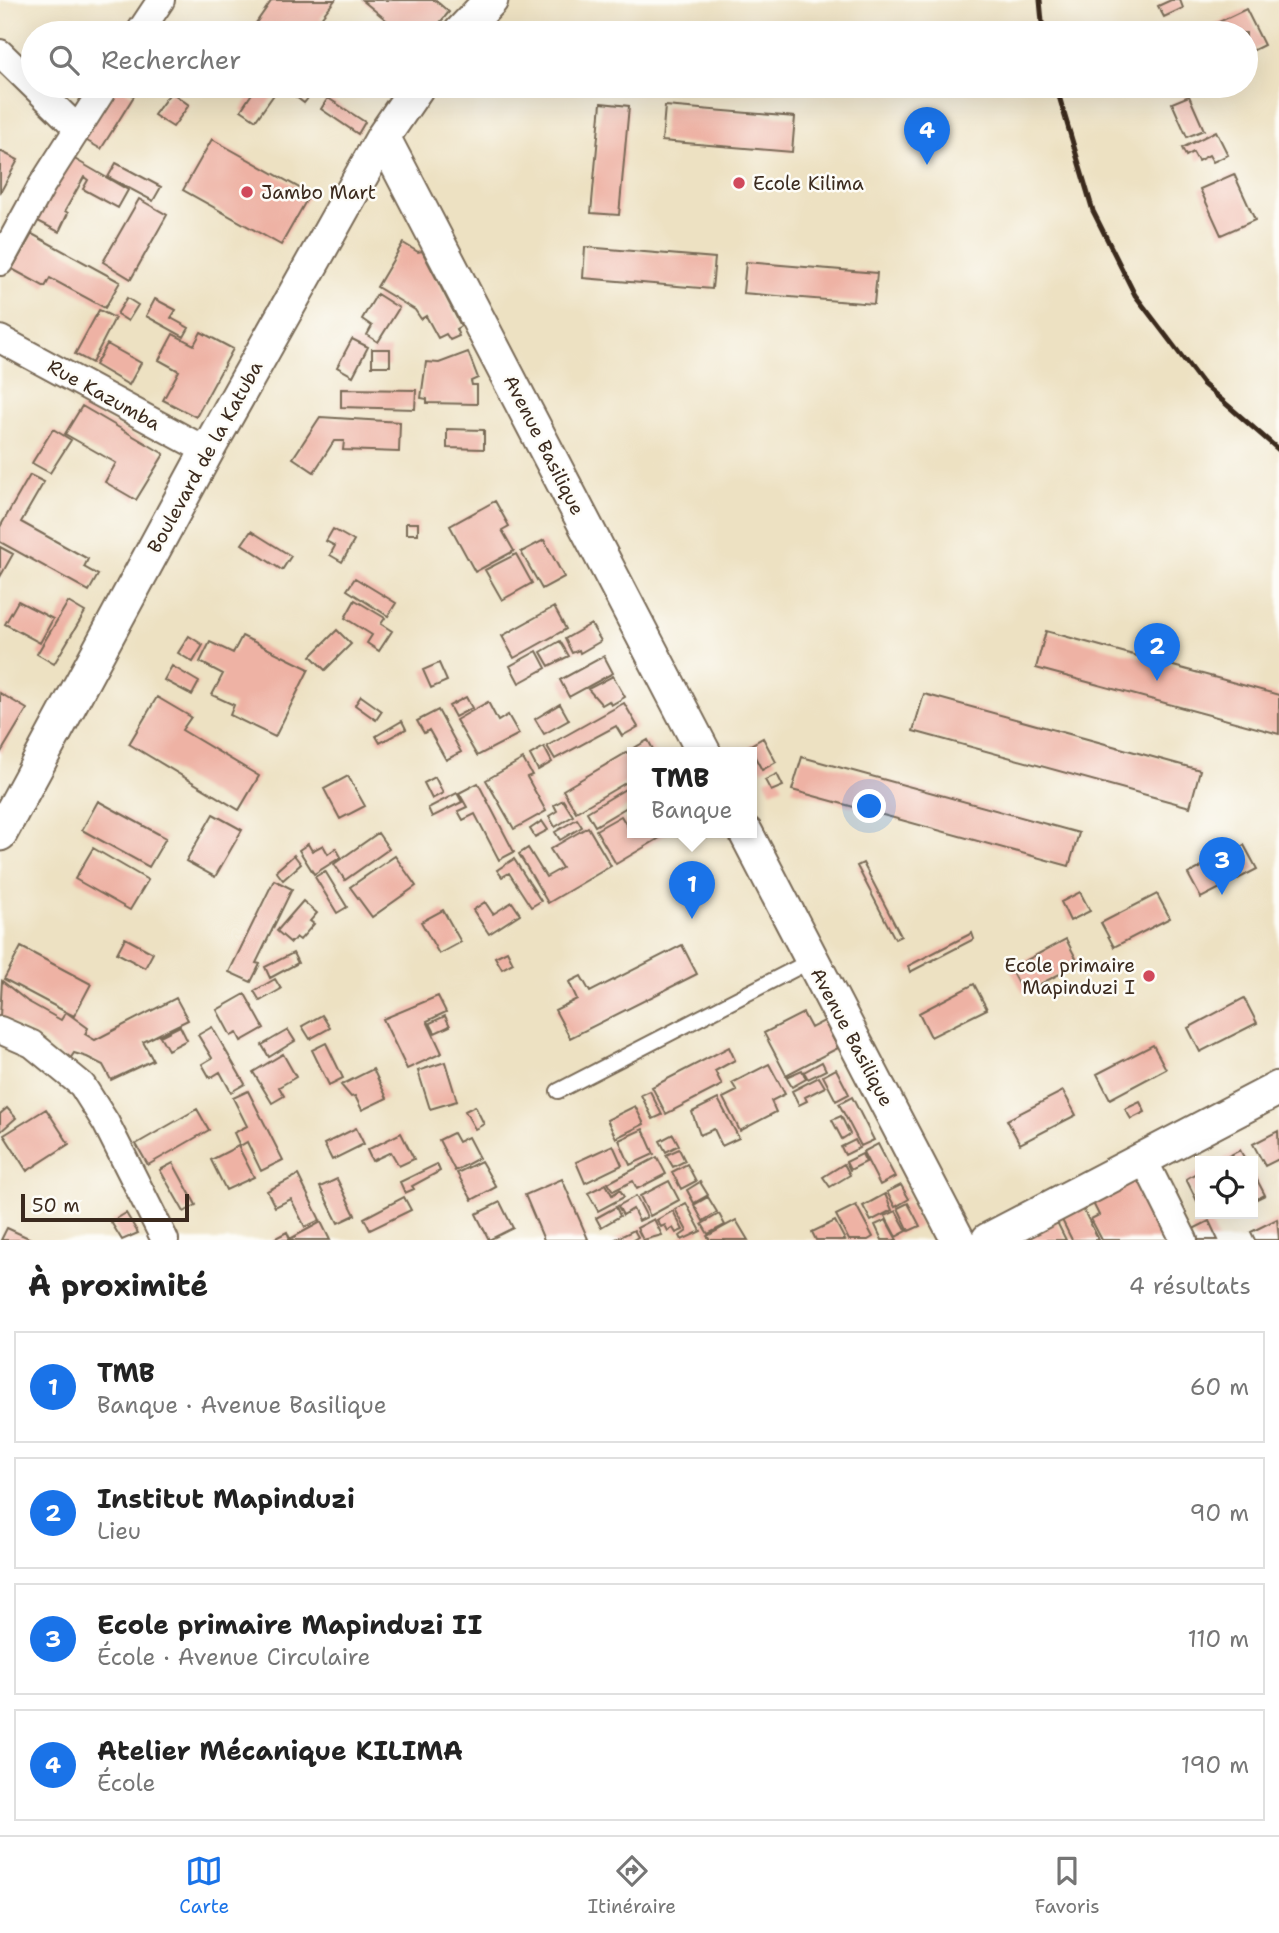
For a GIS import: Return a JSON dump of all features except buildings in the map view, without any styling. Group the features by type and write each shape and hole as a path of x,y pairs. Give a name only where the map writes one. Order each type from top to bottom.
{"street":[{"path":"147,21 161,0"},
{"path":"471,21 491,0"},
{"path":"0,53 21,73"},
{"path":"46,98 77,128"},
{"path":"1,256 97,98"},
{"name":"Boulevard de la Katuba","path":"0,834 207,452 383,137 410,98"},
{"name":"Avenue Basilique","path":"383,137 701,747"},
{"name":"Rue Kazumba","path":"0,339 207,452"},
{"name":"Avenue Basilique","path":"749,838 958,1240"},
{"path":"0,1030 32,1044 82,1086 106,1123 165,1240"},
{"path":"988,1240 1279,1088"},
{"path":"1143,1158 1184,1240"}],"lane":[{"path":"558,1091 812,960"}],"railway":[{"path":"1040,0 1042,21"},
{"path":"1060,98 1093,211 1135,295 1202,383 1279,450"}],"place":[{"name":"Atelier Mécanique KILIMA","path":"927,165"},
{"name":"Ecole Kilima","path":"739,183"},
{"name":"Jambo Mart","path":"247,192"},
{"name":"Institut Mapinduzi","path":"1157,681"},
{"name":"Ecole primaire Mapinduzi II","path":"1222,895"},
{"name":"TMB","path":"692,919"},
{"name":"Ecole primaire Mapinduzi I","path":"1149,976"}]}
